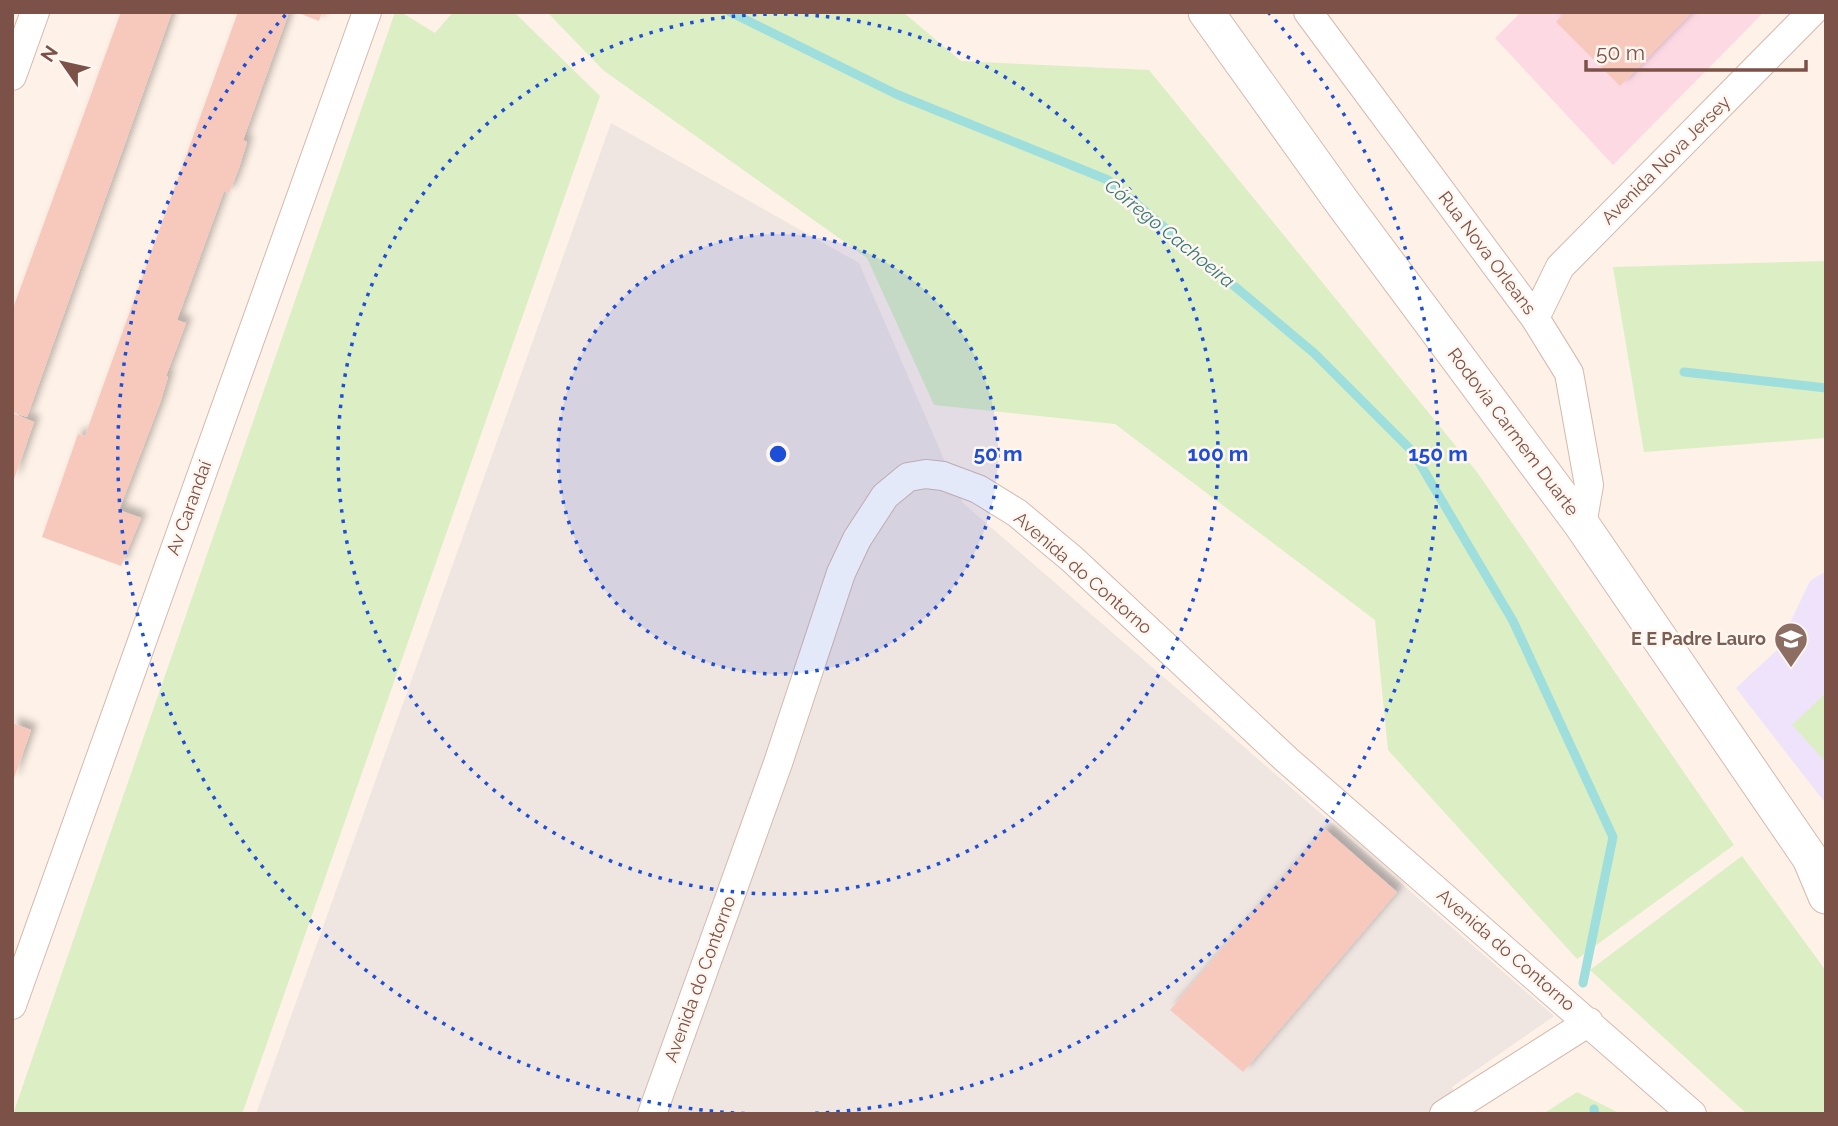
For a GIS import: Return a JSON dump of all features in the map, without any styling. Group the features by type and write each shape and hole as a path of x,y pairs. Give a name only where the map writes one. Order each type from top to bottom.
{"street":[{"path":"12,76 35,12"},
{"name":"Av Carandaí","path":"12,1005 367,12"},
{"name":"Rodovia Carmem Duarte","path":"1206,12 1342,202 1582,525 1818,865 1826,896"},
{"name":"Rua Nova Orleans","path":"1308,12 1535,318 1569,373 1589,485 1582,525"},
{"name":"Avenida Nova Jersey","path":"1535,318 1560,267 1812,12"},
{"name":"Avenida do Contorno","path":"652,1114 778,763 841,573 857,538 885,496 908,477 926,474 943,475 978,489 1017,513 1072,559 1287,760 1692,1114"},
{"path":"1444,1114 1589,1022"}],"shaded area":[{"path":"1521,12 1764,12 1613,165 1495,38"},
{"path":"611,123 859,263 963,503 1554,1016 1452,1087 1463,1114 256,1114"},
{"name":"E E Padre Lauro","path":"1826,571 1826,804 1736,688 1777,650 1810,581"}],"green space":[{"path":"395,12 401,12 435,33 453,12 514,12 600,96 242,1114 13,1114"},
{"path":"547,12 903,12 961,61 1149,70 1477,472 1734,845 1577,959 1388,750 1375,620 1115,424 934,405 867,258 603,70"},
{"path":"1826,261 1826,438 1644,452 1613,267"},
{"path":"1826,693 1826,762 1792,725"},
{"path":"1742,856 1826,971 1826,1114 1747,1114 1590,970"},
{"path":"1577,1092 1621,1114 1543,1114"}],"building":[{"path":"121,12 172,12 27,417 12,412 12,311"},
{"path":"238,12 289,12 243,140 247,142 239,168 229,193 224,191 177,320 186,323 166,376 168,377 160,403 119,510 141,518 121,566 42,537 78,434 85,436"},
{"path":"296,12 322,12 319,21"},
{"path":"1566,12 1692,12 1620,86 1556,22"},
{"path":"12,413 34,422 13,482 12,482"},
{"path":"12,723 31,730 13,781 12,781"},
{"path":"1325,829 1397,892 1243,1072 1170,1010"}],"waterway":[{"name":"Córrego Cachoeira","path":"730,12 896,94 1108,180 1314,353 1413,452 1513,621 1613,837 1583,983"},
{"name":"Córrego Cachoeira","path":"1684,372 1826,388"},
{"path":"1594,1109 1595,1114"}],"place":[{"name":"E E Padre Lauro","path":"1791,669"}]}
